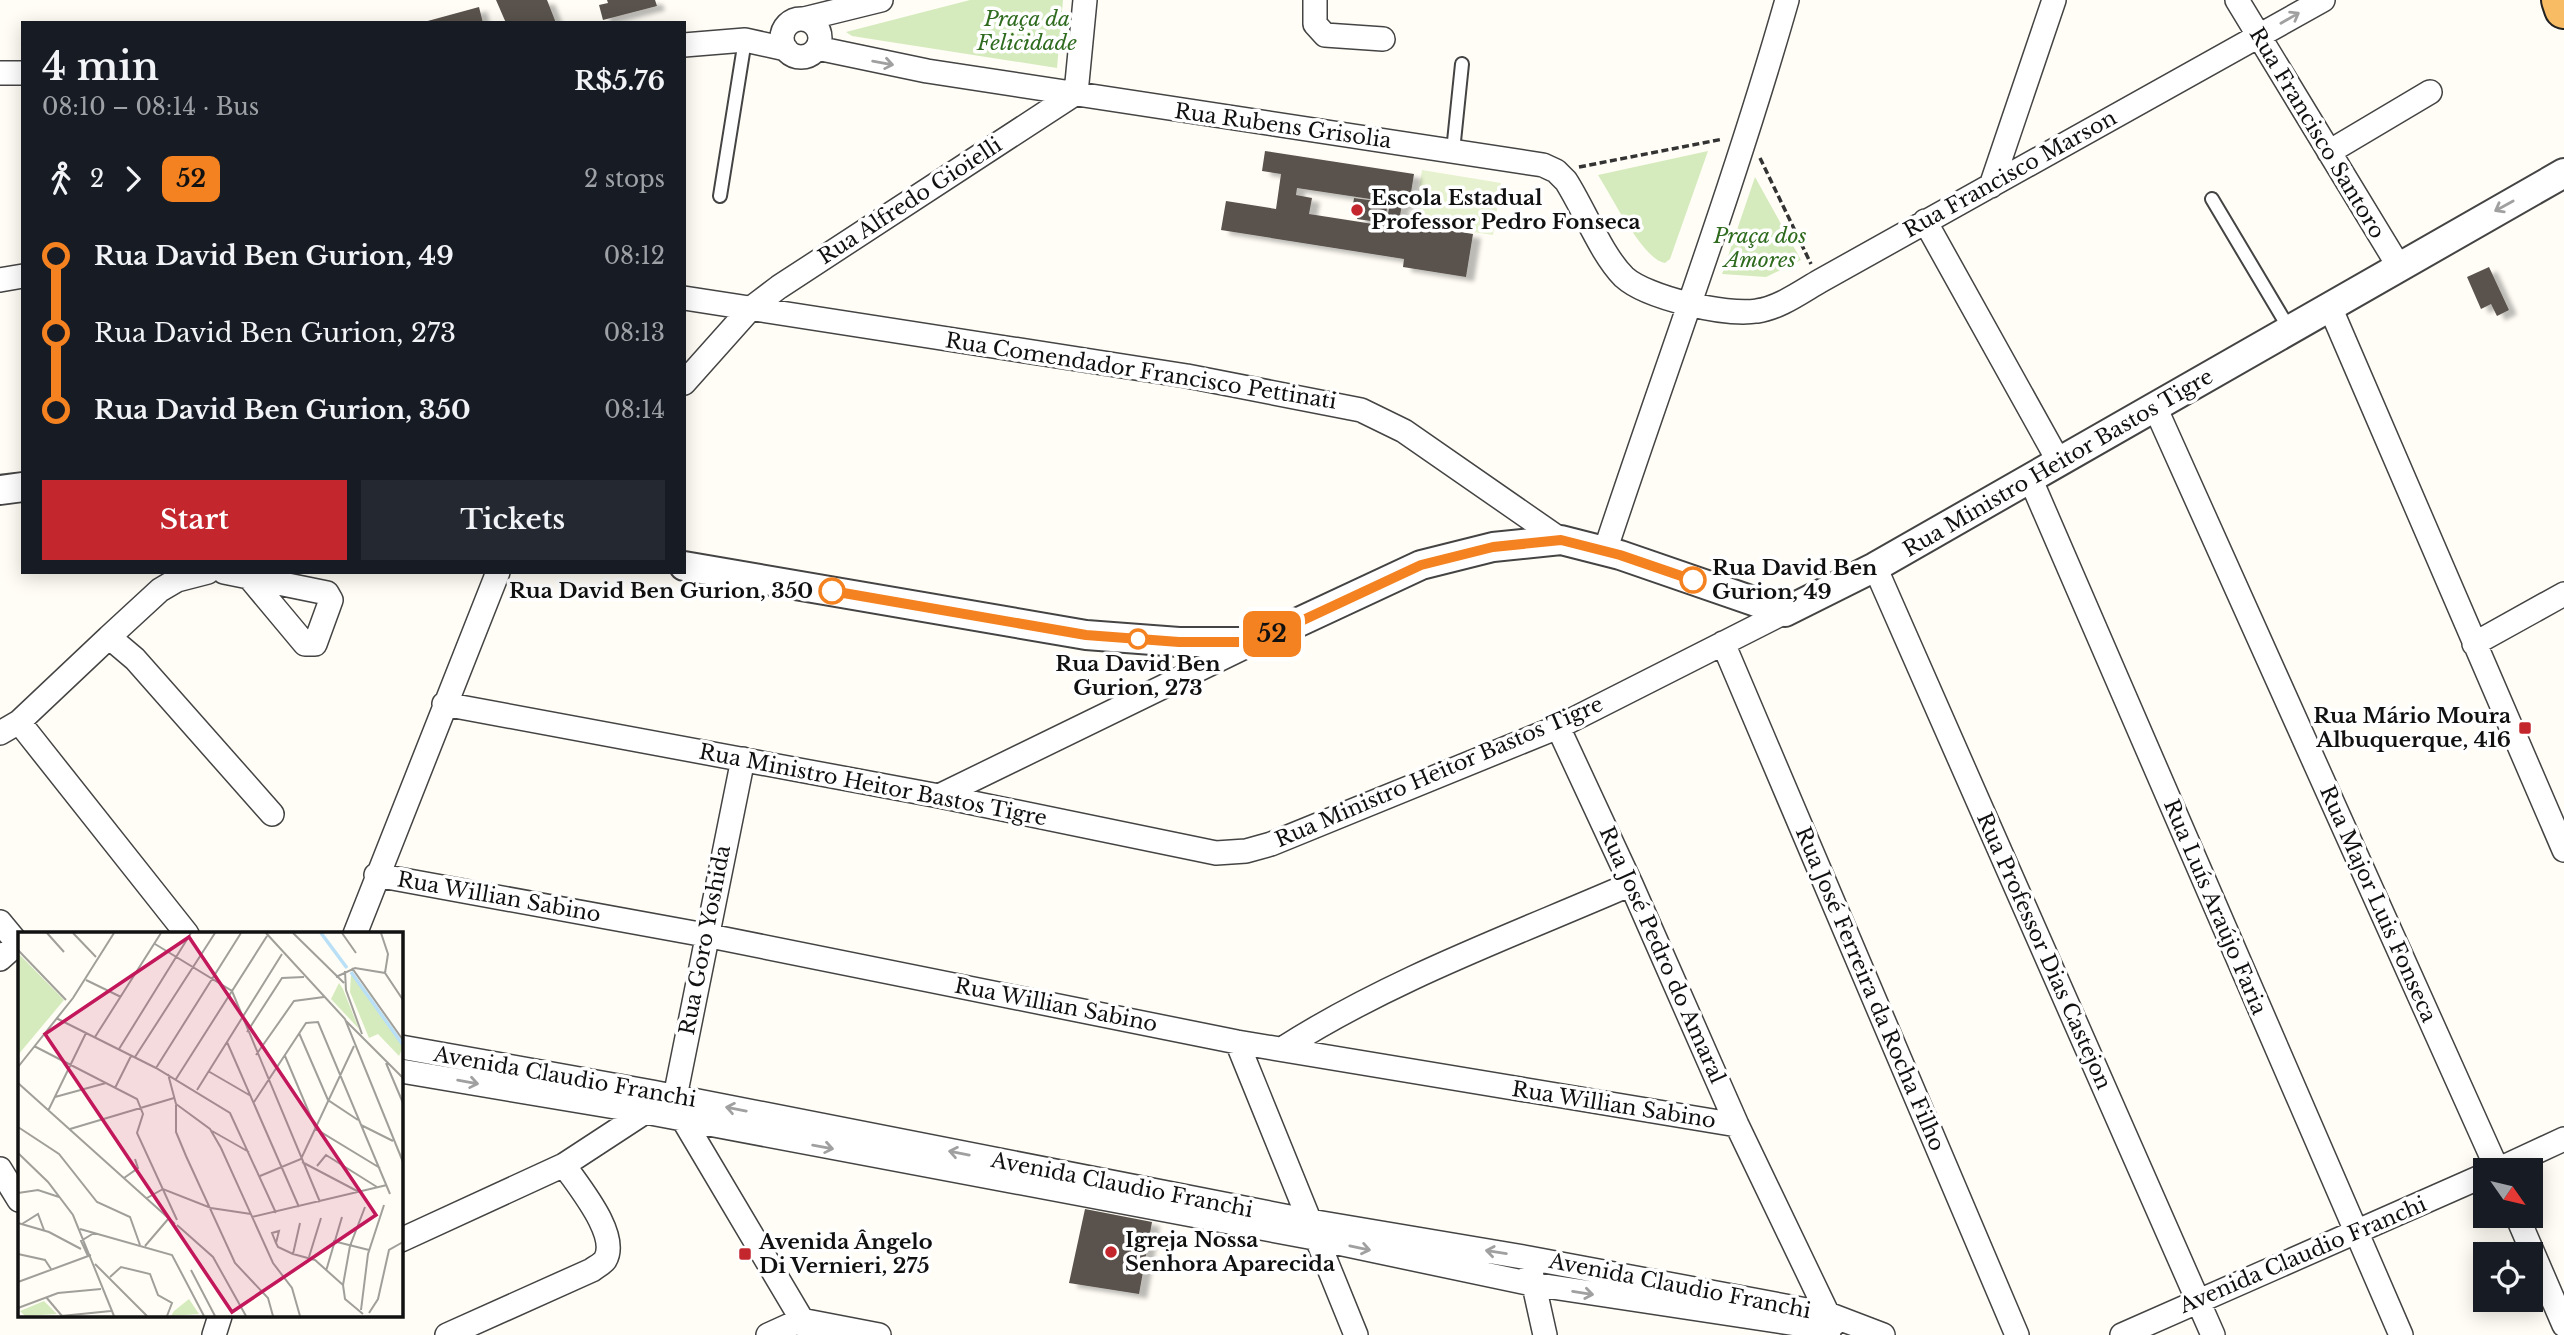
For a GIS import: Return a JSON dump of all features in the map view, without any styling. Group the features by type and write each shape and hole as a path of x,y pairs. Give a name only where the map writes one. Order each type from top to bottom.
{"highway":[{"path":"2561,0 2564,9"}],"street":[{"path":"1076,93 1085,0"},
{"path":"1315,0 1315,24 1325,36 1383,39"},
{"path":"1605,551 1688,302 1749,134 1787,0"},
{"path":"1991,187 2054,0"},
{"name":"Rua Francisco Santoro","path":"2237,0 2398,265"},
{"name":"Rua Francisco Marson","path":"1688,302 1732,311 1758,311 1820,281 1991,187 2323,0"},
{"path":"786,49 782,35 874,1"},
{"path":"686,45 745,40 812,26"},
{"path":"745,40 805,56 812,26"},
{"name":"Rua Rubens Grisolia","path":"812,26 927,71 1543,165 1556,171"},
{"path":"0,73 21,73"},
{"path":"2329,152 2430,92"},
{"name":"Rua Alfredo Gioielli","path":"686,381 751,309 791,279 1076,93"},
{"path":"1556,171 1566,181 1624,276 1635,285 1688,302"},
{"name":"Rua Ministro Heitor Bastos Tigre","path":"444,704 939,796 1216,853 1246,851 1271,844 1558,727 1875,567 2058,460 2330,307 2398,265 2564,173"},
{"path":"1925,221 2058,460"},
{"path":"0,280 21,276"},
{"name":"Rua Comendador Francisco Pettinati","path":"686,298 1173,374 1362,410 1404,431 1561,540"},
{"path":"2330,307 2564,850"},
{"name":"Rua Major Luis Fonseca","path":"2155,407 2488,1158"},
{"name":"Rua Luís Araújo Faria","path":"2030,478 2401,1335"},
{"path":"0,490 21,488"},
{"path":"939,796 1421,565 1493,547 1561,540 1605,551 1785,612"},
{"path":"686,566 1086,635 1179,642 1256,642"},
{"name":"Rua Professor Dias Castejon","path":"1875,567 2213,1335"},
{"path":"185,932 10,727 160,590 177,580 200,574"},
{"path":"234,574 249,577"},
{"path":"356,932 497,574"},
{"path":"2474,644 2564,594"},
{"path":"109,637 135,659 272,814"},
{"name":"Rua José Ferreira da Rocha Filho","path":"1723,643 2017,1335"},
{"name":"Rua José Pedro do Amaral","path":"1558,727 1631,884 1737,1125 1833,1326"},
{"name":"Rua Goro Yoshida","path":"675,1097 705,934 743,759"},
{"name":"Rua Willian Sabino","path":"376,875 705,934 1237,1042 1737,1125"},
{"path":"1282,1049 1367,1000 1631,884"},
{"path":"0,922 18,943"},
{"path":"0,959 18,945"},
{"path":"1237,1042 1356,1335"},
{"name":"Avenida Claudio Franchi","path":"402,1047 648,1102 684,1121 1312,1230 1529,1258 1718,1295 1871,1335"},
{"name":"Avenida Claudio Franchi","path":"402,1070 648,1102 675,1097 1312,1230 1532,1284 1733,1326 1833,1326 1883,1335"},
{"path":"675,1097 684,1121 806,1327"},
{"path":"402,1240 564,1165 648,1102"},
{"name":"Avenida Claudio Franchi","path":"2524,1158 2564,1139"},
{"path":"447,1335 592,1270 605,1261 609,1247 604,1226 564,1165"},
{"path":"0,1169 18,1198"},
{"name":"Avenida Claudio Franchi","path":"2122,1335 2473,1181"},
{"path":"2522,1228 2564,1325"},
{"path":"1529,1258 1532,1284 1545,1335"},
{"path":"1718,1295 1733,1326"},
{"path":"768,1335 806,1327 879,1335"}],"lane":[{"path":"720,196 745,40"},
{"path":"1453,151 1462,64"},
{"path":"2213,200 2290,330"}],"path":[{"path":"1556,171 1749,134 1820,281"}],"green space":[{"name":"Praça da Felicidade","path":"970,0 1063,0 1057,68 852,36 846,32"},
{"name":"Praça dos Amores","path":"1708,151 1670,259 1665,263 1647,251 1598,175"},
{"path":"1422,170 1501,183 1493,235 1413,223"},
{"name":"Praça dos Amores","path":"1755,177 1801,260 1766,277 1722,274"}],"building":[{"path":"496,0 547,0 555,21 505,21"},
{"path":"607,0 655,0 657,6 603,20 599,5 608,3"},
{"path":"479,7 482,21 428,21"},
{"path":"1265,151 1414,174 1409,205 1402,204 1398,228 1409,229 1410,224 1473,234 1466,277 1403,267 1404,259 1221,230 1226,201 1276,209 1281,174 1262,171","holes":["1297,188 1390,202 1386,226 1309,214 1312,198 1296,195"]},
{"path":"1354,198 1383,202 1382,207 1387,208 1385,223 1357,219 1358,212 1352,211"},
{"path":"2489,267 2509,310 2497,316 2491,304 2481,309 2467,277"},
{"name":"Igreja Nossa Senhora Aparecida","path":"1085,1209 1152,1222 1139,1294 1069,1283"}],"bus line":[{"name":"52","path":"832,591 1086,635 1179,642 1256,642 1421,565 1493,547 1561,540 1620,555 1693,580"}],"place":[{"name":"Escola Estadual Professor Pedro Fonseca","path":"1357,210"},
{"name":"Rua David Ben Gurion, 49","path":"1693,580"},
{"name":"Rua David Ben Gurion, 350","path":"832,591"},
{"name":"Rua David Ben Gurion, 273","path":"1138,639"},
{"name":"Rua Mário Moura Albuquerque, 416","path":"2525,728"},
{"name":"Igreja Nossa Senhora Aparecida","path":"1111,1252"},
{"name":"Avenida Ângelo Di Vernieri, 275","path":"745,1254"}]}
